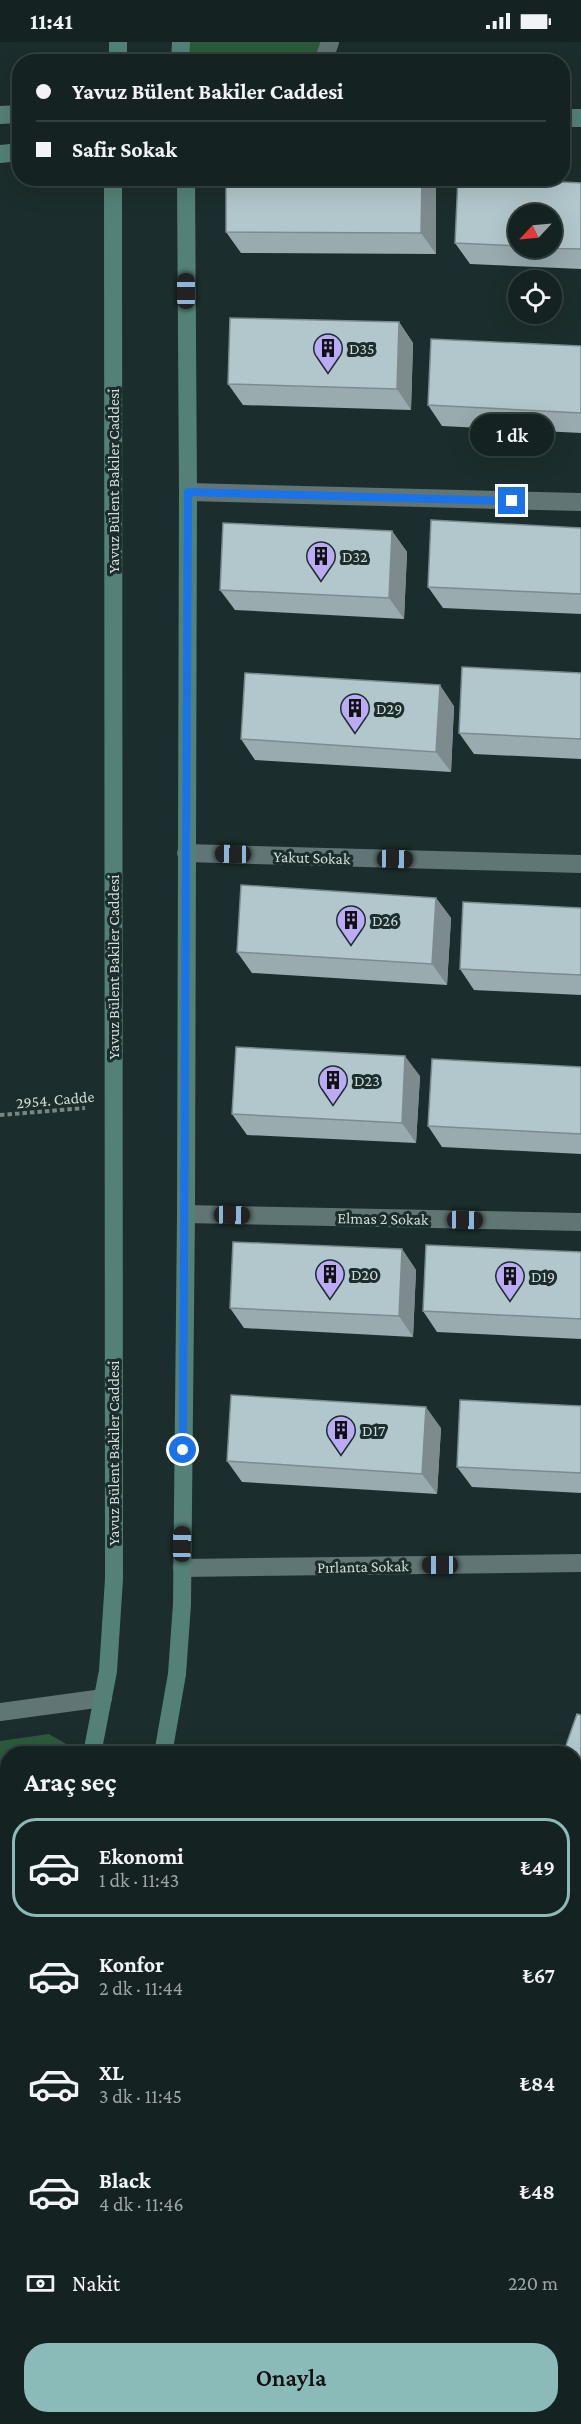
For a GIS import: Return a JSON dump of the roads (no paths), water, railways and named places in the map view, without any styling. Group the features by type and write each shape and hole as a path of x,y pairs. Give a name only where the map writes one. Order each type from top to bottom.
{"street":[{"name":"Yavuz Bülent Bakiler Caddesi","path":"94,1746 111,1641 114,1580 114,186"},
{"path":"164,1746 181,1639 182,1568 186,1214 188,492 186,186"},
{"path":"188,492 581,502"},
{"name":"Yakut Sokak","path":"186,853 581,864"},
{"name":"Elmas 2 Sokak","path":"186,1214 581,1222"},
{"name":"Pırlanta Sokak","path":"182,1568 581,1563"},
{"path":"0,1712 103,1698"}],"place":[{"name":"D35","path":"328,374"},
{"name":"D32","path":"321,582"},
{"name":"D29","path":"355,734"},
{"name":"D26","path":"351,946"},
{"name":"D23","path":"333,1106"},
{"name":"D20","path":"330,1300"},
{"name":"D19","path":"510,1302"},
{"name":"D17","path":"341,1456"}]}
